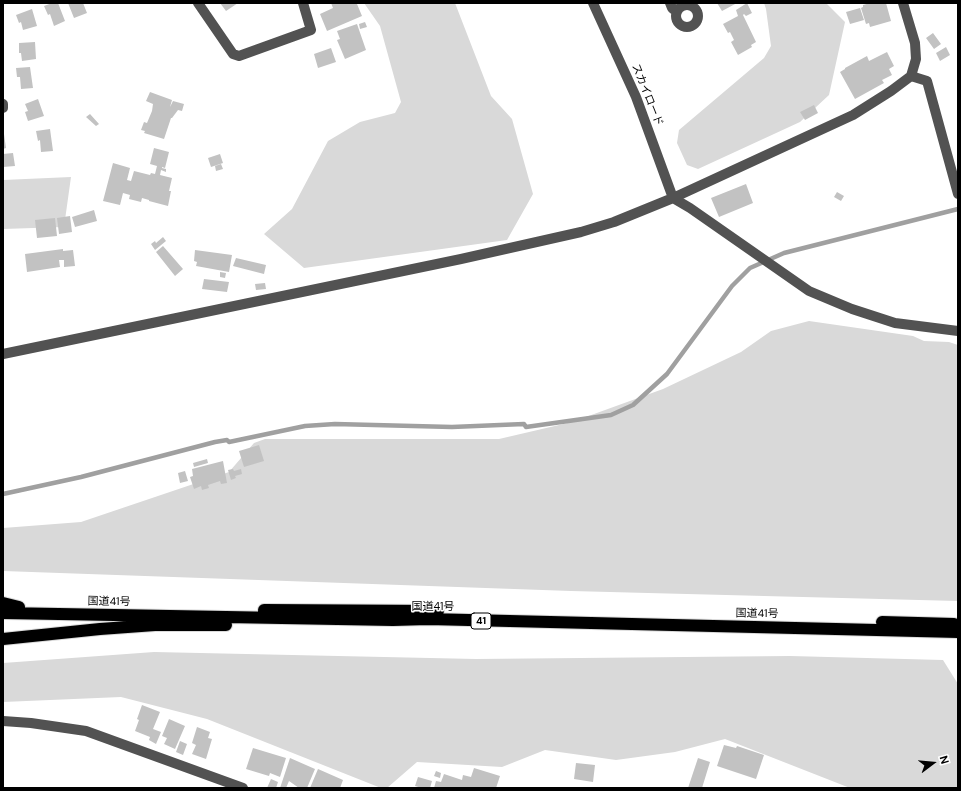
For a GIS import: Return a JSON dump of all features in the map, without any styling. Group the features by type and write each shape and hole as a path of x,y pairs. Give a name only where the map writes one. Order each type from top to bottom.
{"highway":[{"name":"41","path":"3,603 20,607"},
{"name":"国道41号","path":"3,607 430,611 958,624"},
{"name":"国道41号","path":"3,613 393,620 428,619 958,632"},
{"name":"41","path":"3,639 155,625 299,626 393,620"}],"street":[{"path":"198,3 233,54 239,56 311,30 303,3"},
{"name":"スカイロード","path":"592,3 636,96 673,198"},
{"path":"670,3 672,8 677,12"},
{"path":"3,354 461,259 573,234 614,222 673,198 854,115 911,76 916,59 914,43 903,3"},
{"path":"911,76 927,81 958,194"},
{"path":"673,198 690,208 809,291 852,309 895,323 958,331"},
{"path":"3,721 86,730 241,788"}],"shaded area":[{"path":"364,3 455,3 491,96 512,119 533,194 507,240 304,268 264,234 292,209 328,141 360,122 395,113 401,102 380,26"},
{"path":"764,3 826,3 845,22 829,95 800,122 698,169 687,165 677,143 679,130 764,58 771,46"},
{"path":"71,177 64,227 3,229 3,180"},
{"path":"809,321 913,336 924,341 949,342 958,345 958,601 571,591 3,571 3,528 81,522 229,472 254,443 265,439 499,439 572,422 663,389 741,352 771,331"},
{"path":"154,652 476,659 790,656 943,660 958,684 958,788 850,788 725,739 675,752 616,760 545,750 502,767 417,762 387,788 381,788 207,719 121,697 3,702 3,663"}],"building":[{"path":"52,3 58,3 65,21 54,26 50,14 48,15 44,6"},
{"path":"68,3 83,3 87,13 74,18"},
{"path":"220,3 238,3 226,11"},
{"path":"331,3 357,4 362,16 327,31 320,14 333,8"},
{"path":"717,3 737,3 722,11"},
{"path":"747,3 752,13 746,16 744,14 743,15 756,42 751,45 752,47 738,55 731,42 734,40 730,32 728,33 723,24 738,16 736,10"},
{"path":"870,3 886,3 891,21 870,27 869,23 866,24 861,8 863,5"},
{"path":"860,8 864,20 850,24 846,12"},
{"path":"32,9 37,26 23,30 21,22 19,23 16,15"},
{"path":"365,22 367,27 360,29 359,24"},
{"path":"357,24 366,50 345,59 337,40 340,39 337,31"},
{"path":"933,33 941,44 934,49 926,38"},
{"path":"35,42 36,59 22,61 21,53 19,53 19,43"},
{"path":"946,47 950,55 940,61 936,53"},
{"path":"331,48 336,62 318,68 314,54"},
{"path":"887,52 894,66 889,69 892,75 882,80 884,83 855,99 840,72 867,56 869,61"},
{"path":"30,67 33,88 21,89 20,77 17,77 16,68"},
{"path":"150,92 172,100 170,107 173,101 184,104 182,111 178,110 171,118 164,139 144,133 145,131 141,130 144,122 147,123 152,111 153,104 146,101"},
{"path":"38,99 44,116 28,121 25,112 28,111 25,104"},
{"path":"814,105 818,113 805,120 800,112"},
{"path":"90,114 99,124 96,126 86,117"},
{"path":"50,129 53,151 41,152 40,140 38,141 36,131"},
{"path":"3,134 6,148 3,149"},
{"path":"154,148 169,152 165,168 162,167 166,169 166,172 161,170 160,175 172,178 168,206 142,198 141,202 129,199 130,195 123,193 120,205 103,201 113,163 130,168 127,180 131,181 134,171 150,175 151,173 155,174 157,166 150,164"},
{"path":"13,153 15,166 3,167 3,154"},
{"path":"220,154 223,163 211,167 208,158"},
{"path":"221,164 223,169 216,171 215,166"},
{"path":"746,184 753,203 719,217 711,198"},
{"path":"837,192 844,196 841,201 834,197"},
{"path":"94,210 97,221 75,227 72,217"},
{"path":"70,216 72,232 59,234 57,218"},
{"path":"55,218 57,236 37,238 35,220"},
{"path":"163,237 166,241 155,250 151,244 155,241 156,243"},
{"path":"163,246 183,269 175,276 156,252"},
{"path":"63,249 63,251 73,250 75,266 64,267 64,260 59,260 60,267 27,272 25,254"},
{"path":"195,250 232,255 229,272 196,266 197,262 194,261"},
{"path":"236,258 266,265 264,274 233,266"},
{"path":"220,272 226,273 225,278 220,277"},
{"path":"204,279 229,282 227,292 202,289"},
{"path":"265,283 266,289 256,290 255,284"},
{"path":"259,445 264,461 244,467 239,451"},
{"path":"207,459 208,463 194,467 193,463"},
{"path":"223,461 227,483 221,484 220,481 208,485 209,488 202,490 201,486 194,489 190,477 193,476 192,469"},
{"path":"233,469 234,471 241,469 242,474 235,476 236,478 231,480 228,470"},
{"path":"185,471 188,481 180,483 178,473"},
{"path":"142,705 160,712 153,729 161,732 156,744 149,740 150,737 135,731"},
{"path":"169,719 185,726 175,749 164,744 167,738 162,736"},
{"path":"197,727 210,732 208,738 212,739 206,759 192,754 196,745 192,743"},
{"path":"180,741 187,744 183,755 176,752"},
{"path":"724,745 736,748 737,746 764,755 756,779 717,766"},
{"path":"253,748 286,758 280,777 270,773 269,776 246,769"},
{"path":"290,758 315,769 307,788 299,788 289,781 286,788 280,788"},
{"path":"698,758 710,762 702,788 688,788"},
{"path":"576,763 595,765 593,782 574,779"},
{"path":"474,768 500,776 496,788 434,788 436,781 441,782 444,774 462,780 463,775 471,777"},
{"path":"318,769 343,780 340,788 310,788"},
{"path":"436,771 441,773 440,778 434,776"},
{"path":"418,777 432,781 430,788 415,786"},
{"path":"271,779 278,782 276,788 267,788"}],"waterway":[{"path":"3,494 81,477 215,442 227,440 229,442 305,426 335,424 452,427 524,424 526,427 611,415 633,405 667,374 732,286 750,268 784,253 958,209"}]}
